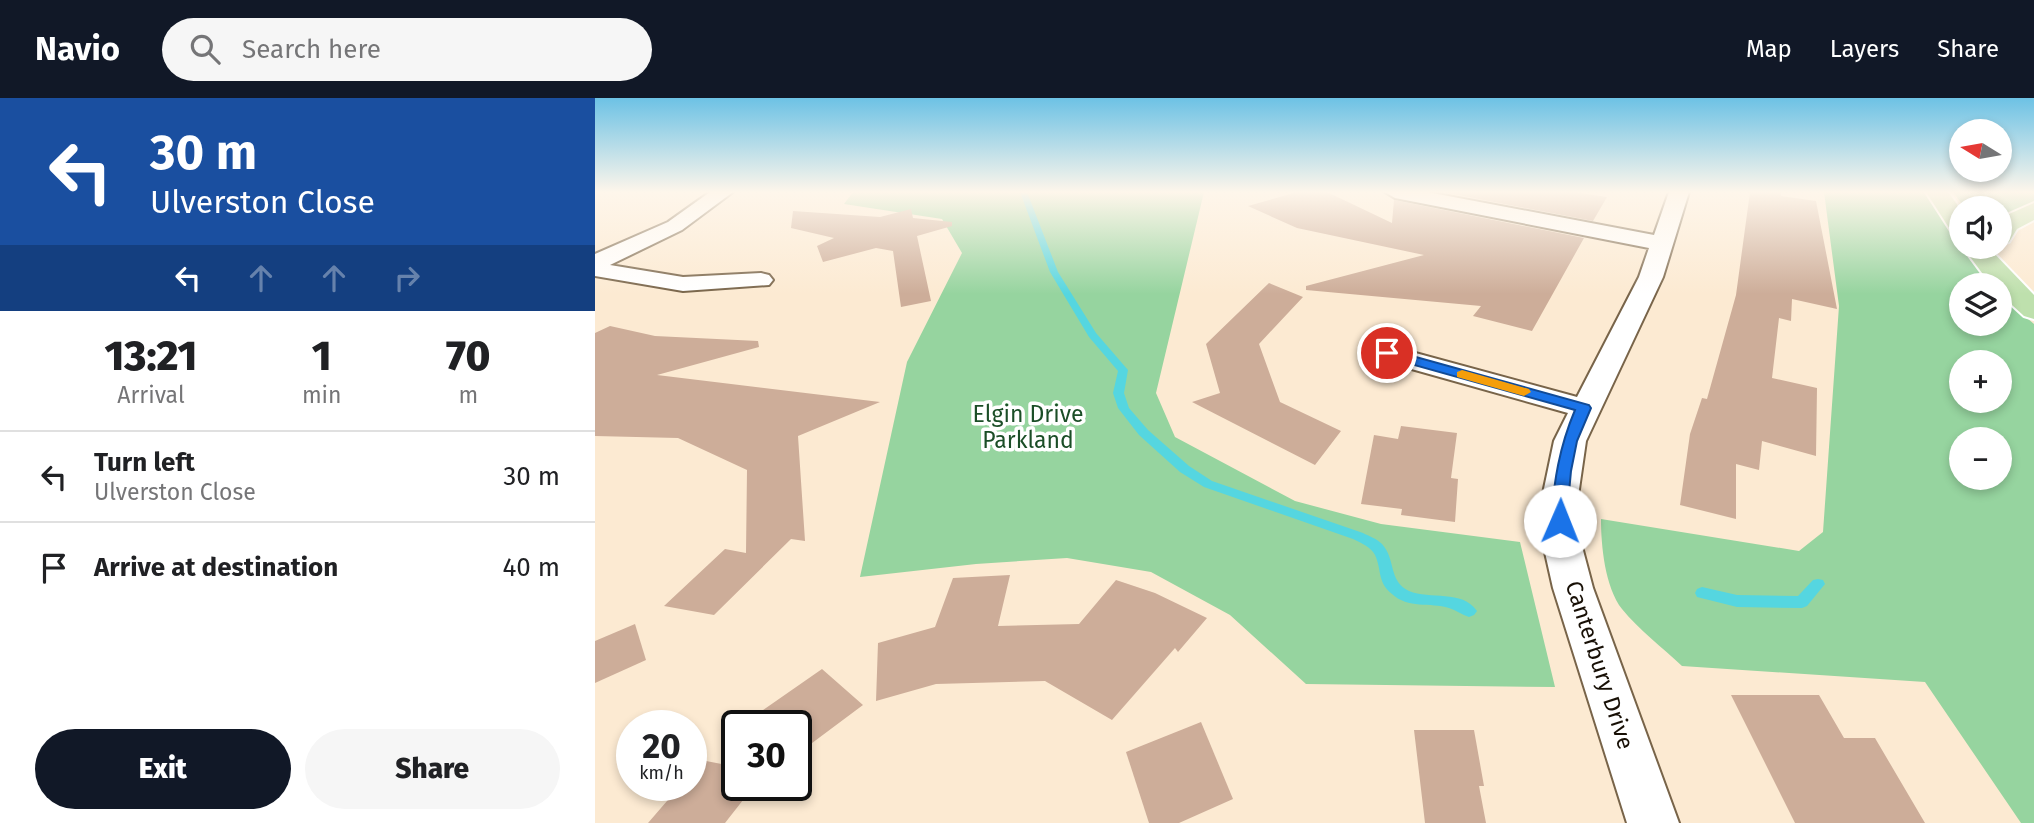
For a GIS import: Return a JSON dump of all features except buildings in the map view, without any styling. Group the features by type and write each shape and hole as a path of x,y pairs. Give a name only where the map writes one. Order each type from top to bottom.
{"main road":[{"path":"1984,259 2001,280 2034,310"},
{"path":"2005,259 2009,270 2034,295"}],"street":[{"path":"595,266 675,226"},
{"path":"1570,226 1664,244"},
{"name":"Canterbury Drive","path":"1653,823 1573,588 1561,539 1559,503 1570,441 1583,408 1651,277 1669,226"},
{"path":"595,266 683,284 761,280"},
{"path":"1387,353 1583,408"}],"green space":[{"name":"Elgin Drive Parkland","path":"946,226 1196,226 1156,393 1175,437 1295,501 1381,524 1520,542 1555,687 1306,684 1230,615 1151,572 1067,558 976,564 860,577 907,362 962,253"},
{"path":"1828,226 1948,226 1949,259 1971,259 1981,273 1949,273 1949,336 2012,336 2012,305 2034,324 2034,823 2021,823 1925,682 1682,666 1629,617 1616,600 1603,554 1601,519 1799,551 1823,532 1839,306"}],"waterway":[{"path":"1036,226 1054,272 1092,335 1123,370 1119,397 1124,408 1157,446 1208,484 1371,542 1382,556 1390,583 1402,594 1452,603 1469,611"},
{"path":"1702,593 1737,601 1802,602 1818,584"}],"slow traffic":[{"path":"1462,375 1524,392"}],"route":[{"path":"1387,353 1583,408 1570,441 1563,471 1560,521"}]}
